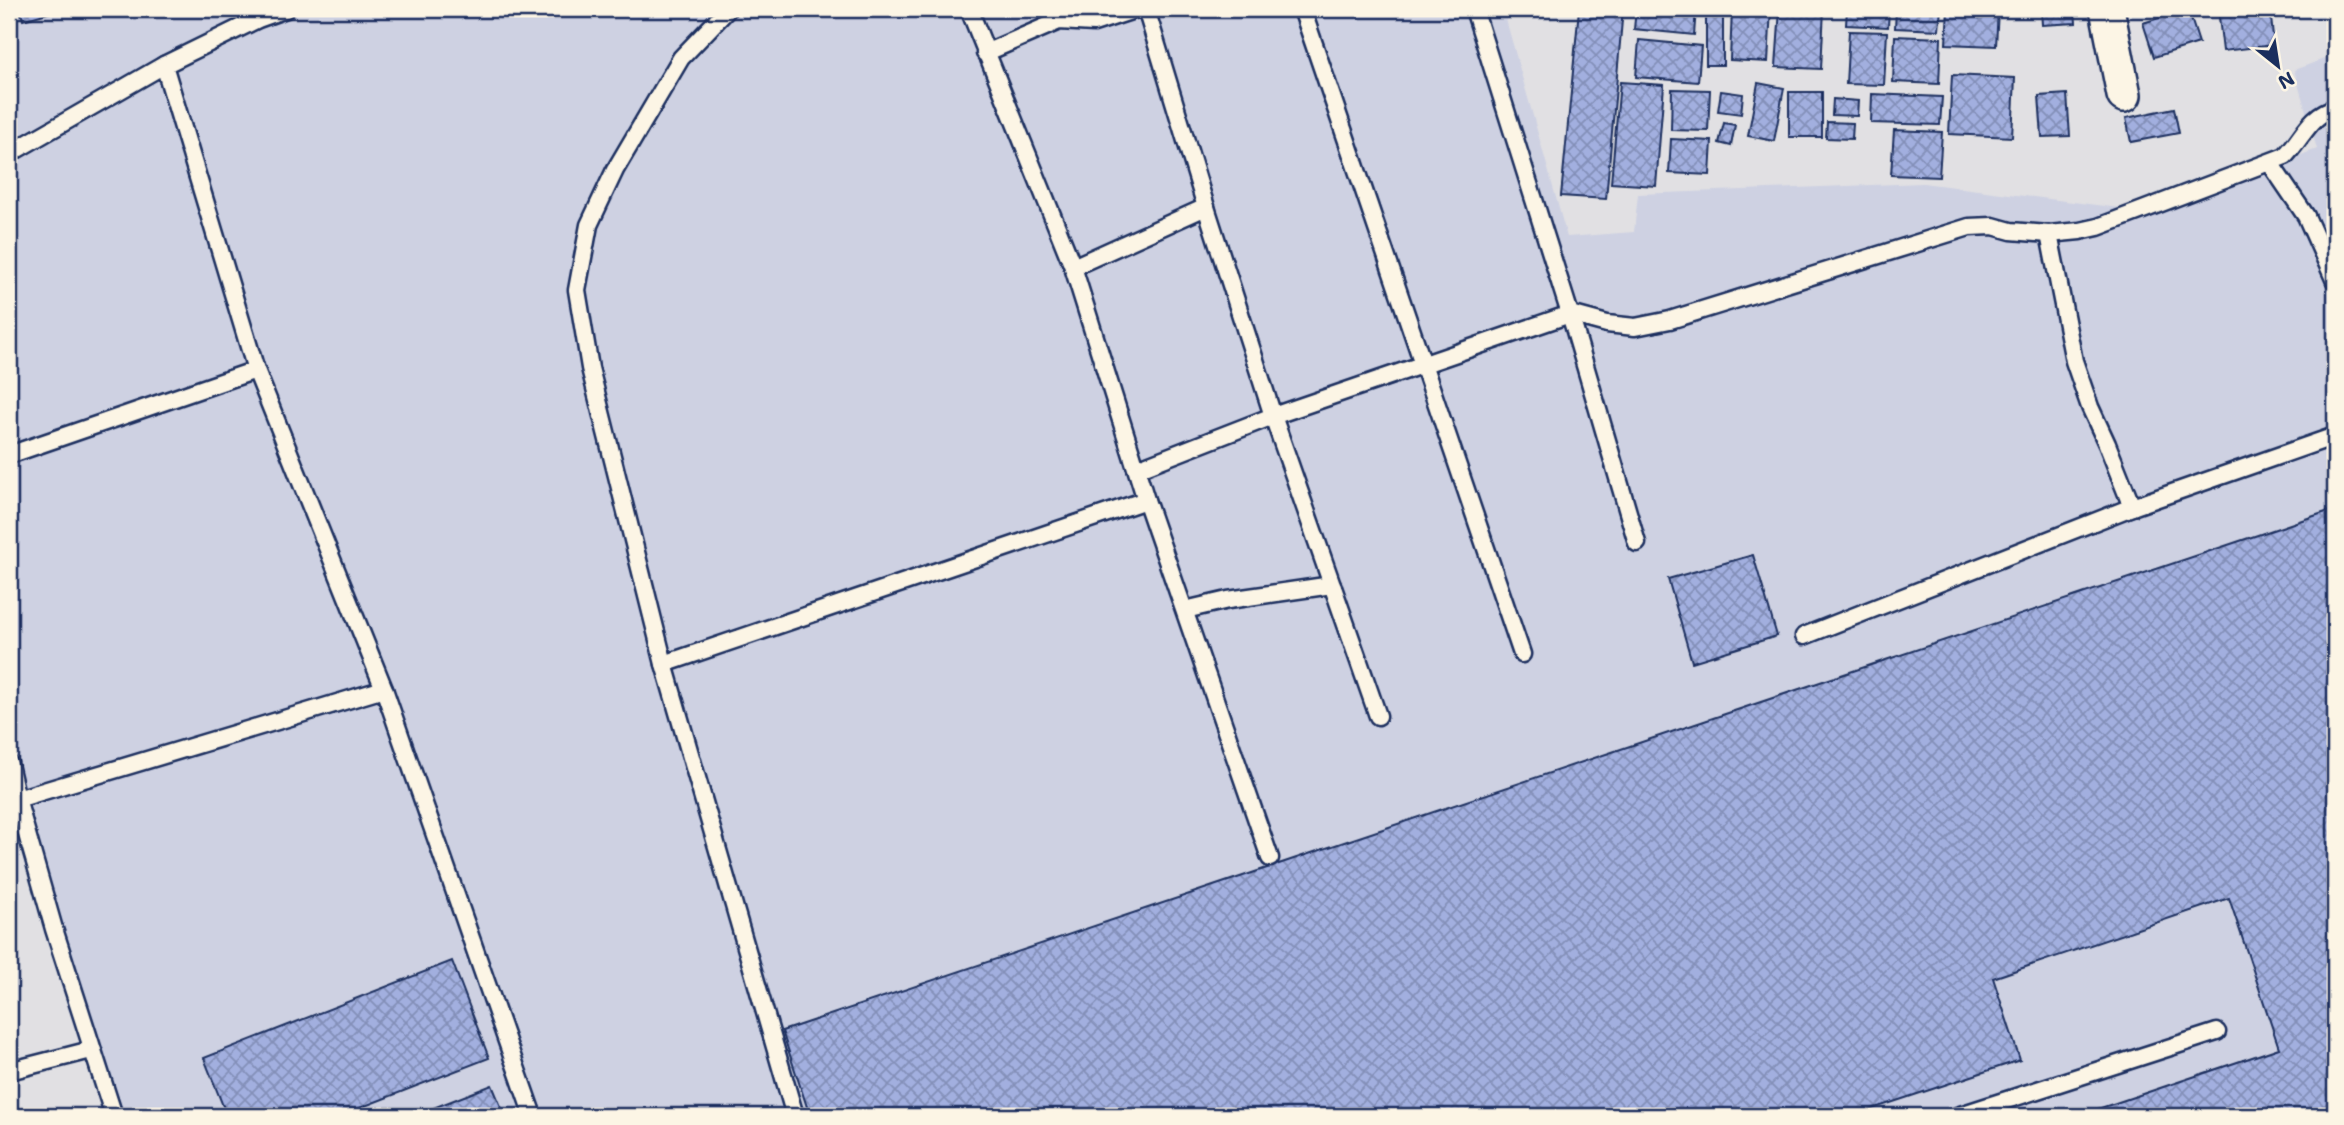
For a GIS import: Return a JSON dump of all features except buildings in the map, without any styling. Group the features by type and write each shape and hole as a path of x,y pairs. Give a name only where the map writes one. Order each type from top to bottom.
{"street":[{"path":"2107,9 2124,95"}],"lane":[{"path":"9,154 164,65 258,19 286,9"},
{"path":"727,9 681,58 615,170 589,225 577,290 590,368 664,664 795,1116"},
{"path":"969,9 1073,267 1146,500 1270,858"},
{"path":"985,53 1059,21 1094,23 1137,9"},
{"path":"1146,9 1273,416 1378,716"},
{"path":"1302,9 1522,654"},
{"path":"1474,9 1570,314 1637,543"},
{"path":"164,65 256,370 384,689 533,1116"},
{"path":"1137,469 1273,416 1570,314 1607,324 1635,327 1670,320 1969,227 1993,226 2011,231 2049,234 2098,227 2285,156 2314,118 2335,108"},
{"path":"2270,163 2306,216 2335,281"},
{"path":"1073,267 1206,206"},
{"path":"2049,234 2074,361 2090,407 2132,507"},
{"path":"9,455 256,370"},
{"path":"1804,636 2132,507 2335,436"},
{"path":"664,664 1146,500"},
{"path":"1185,610 1228,600 1332,585"},
{"path":"17,799 384,689"},
{"path":"9,764 29,846 114,1116"},
{"path":"1957,1116 2217,1032"},
{"path":"9,1071 91,1049"}],"shaded area":[{"path":"9,9 1503,9 1567,237 1634,232 1638,194 1923,183 2151,212 2317,149 2294,70 2335,55 2335,1116 106,1116 9,799"}]}
